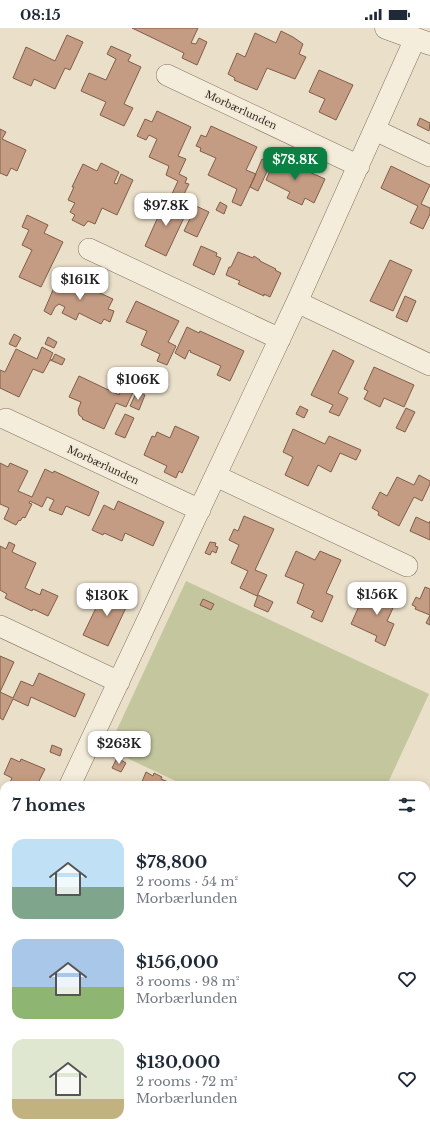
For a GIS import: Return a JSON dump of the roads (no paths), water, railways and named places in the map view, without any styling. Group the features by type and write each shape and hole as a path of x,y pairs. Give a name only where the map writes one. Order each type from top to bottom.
{"street":[{"path":"72,781 280,339 375,130 423,42 386,28"},
{"name":"Morbærlunden","path":"167,75 359,166"},
{"path":"375,130 430,156"},
{"path":"89,249 280,339"},
{"path":"297,302 430,365"},
{"name":"Morbærlunden","path":"6,419 200,510"},
{"path":"216,476 408,566"},
{"path":"0,626 119,682"}]}
